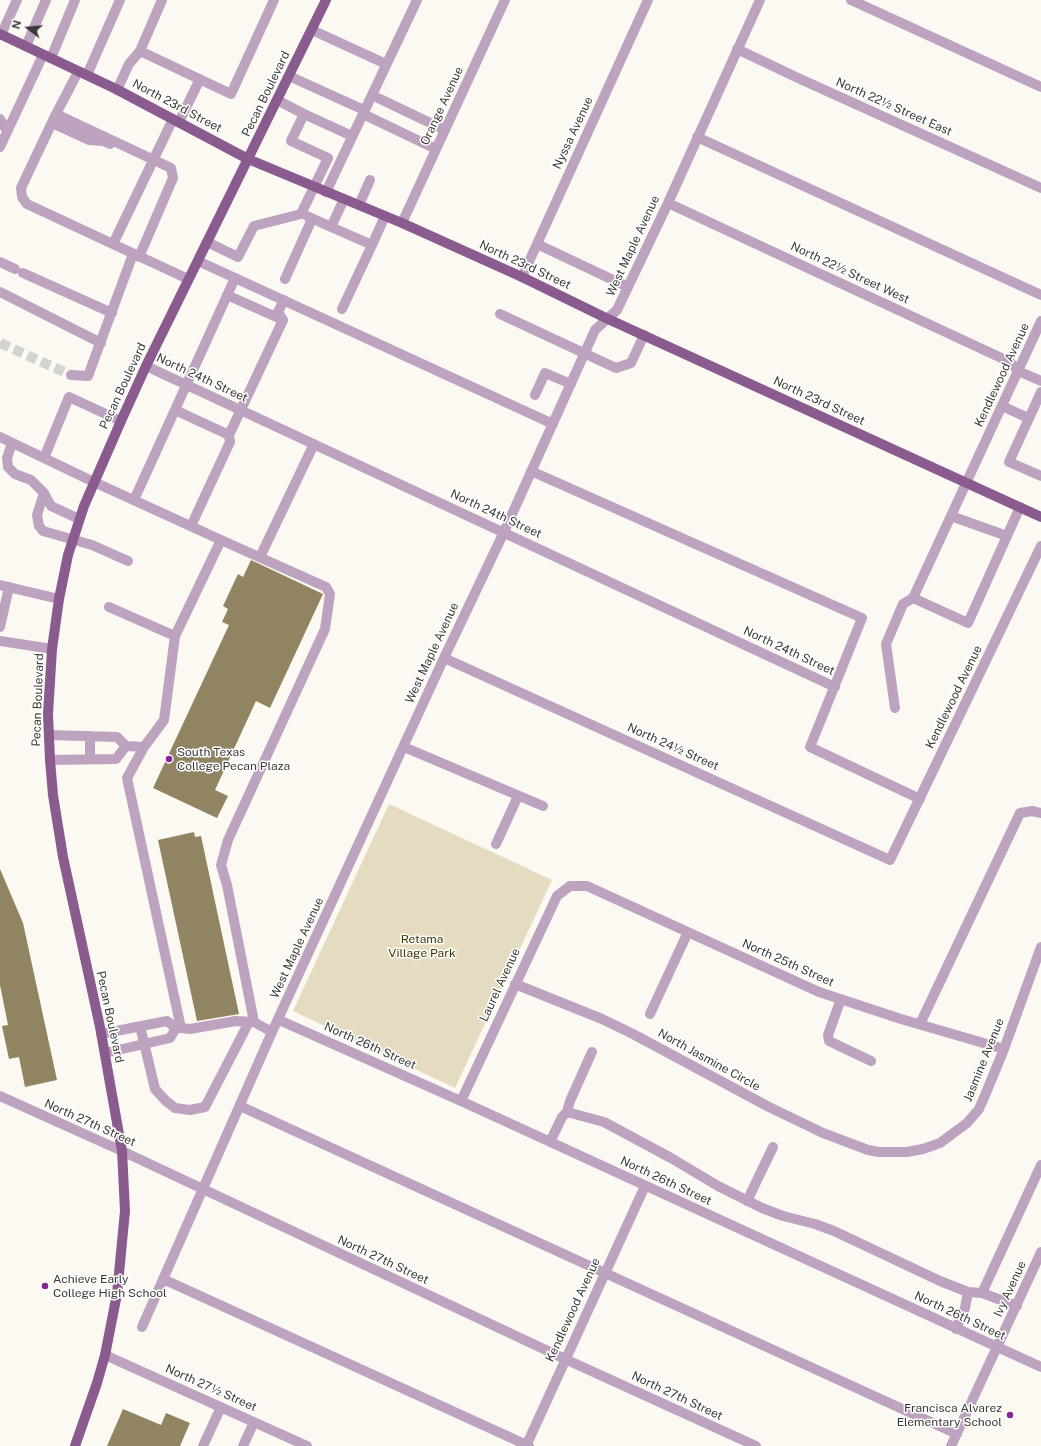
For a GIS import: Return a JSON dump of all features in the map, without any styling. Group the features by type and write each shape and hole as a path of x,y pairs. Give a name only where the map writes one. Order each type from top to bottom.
{"main road":[{"name":"Pecan Boulevard","path":"75,1446 97,1384 105,1355 117,1294 125,1211 122,1151 105,1053 63,857 53,795 49,735 49,682 59,599 72,539 94,482 121,421 188,279 278,100 326,0"},
{"name":"North 23rd Street","path":"1,35 117,90 248,159 326,192 344,198 522,277 608,319 1041,517"}],"street":[{"path":"1,35 17,0"},
{"path":"26,46 46,0"},
{"path":"0,147 75,0"},
{"path":"120,0 82,73 54,118 21,188 22,197 27,204 188,279"},
{"path":"117,90 129,64 140,51 162,0"},
{"path":"140,51 231,94 274,0"},
{"path":"326,192 417,0"},
{"name":"Orange Avenue","path":"402,223 505,0"},
{"name":"Nyssa Avenue","path":"522,277 648,0"},
{"name":"West Maple Avenue","path":"142,1327 272,1032 444,658 504,532 595,330 617,310 668,203 760,0"},
{"path":"851,0 1041,87"},
{"path":"312,30 386,64"},
{"name":"North 22½ Street East","path":"737,49 1041,188"},
{"path":"289,76 436,149"},
{"path":"112,244 152,159 200,79"},
{"path":"378,98 445,130"},
{"path":"278,100 304,114 352,136"},
{"path":"304,114 291,141 339,163"},
{"path":"54,118 171,168 173,178 136,255 88,376 71,375"},
{"path":"0,119 7,132"},
{"path":"697,137 1041,295"},
{"path":"302,214 328,158"},
{"path":"359,205 370,180"},
{"path":"331,227 344,198"},
{"name":"North 22½ Street West","path":"668,203 1010,362 1018,371 1041,381"},
{"path":"207,242 238,257 254,226 302,214 372,245"},
{"path":"342,309 385,216"},
{"path":"285,279 312,219"},
{"path":"537,244 628,287"},
{"path":"198,261 553,424"},
{"path":"0,262 112,313"},
{"path":"134,500 235,278"},
{"path":"0,292 101,343"},
{"path":"227,295 283,320"},
{"path":"283,320 278,312 284,300"},
{"path":"500,314 616,368 630,363 644,335"},
{"path":"191,526 230,442 229,434 283,320"},
{"name":"Kendlewood Avenue","path":"896,708 886,644 903,604 913,598 1041,321"},
{"name":"North 24th Street","path":"146,366 835,687"},
{"path":"535,395 545,373 571,384"},
{"path":"1041,392 1009,462 1041,476"},
{"path":"44,458 69,397 121,421"},
{"path":"1002,406 1028,418"},
{"path":"175,410 229,434"},
{"path":"0,437 94,482 326,587 330,594 325,629 228,840 221,865 227,885 251,1022 205,1108 190,1110 175,1108 155,1089 140,1026"},
{"path":"12,443 6,458 8,467 15,474 31,480 44,493 51,506 79,519"},
{"path":"260,557 314,444"},
{"path":"531,471 862,618 810,747 920,799"},
{"path":"44,493 38,515 39,526 43,531 92,545 128,561"},
{"path":"913,598 968,623 1020,507"},
{"path":"951,516 1007,536"},
{"path":"178,1028 127,778 144,747 164,720 175,636 221,540"},
{"name":"Kendlewood Avenue","path":"890,860 1041,546"},
{"path":"0,627 5,586 59,599"},
{"path":"109,608 175,636"},
{"path":"0,641 52,649"},
{"name":"North 24½ Street","path":"444,658 890,860"},
{"path":"49,735 116,737 126,746 144,747"},
{"path":"90,736 90,759"},
{"path":"50,760 116,759 126,746"},
{"path":"404,747 543,806"},
{"path":"496,844 518,796"},
{"path":"920,1024 1020,813 1032,811 1041,813"},
{"name":"North 25th Street","path":"570,886 587,886 819,992 1004,1049"},
{"name":"Laurel Avenue","path":"461,1101 557,896 570,886"},
{"path":"650,1014 688,932"},
{"name":"Jasmine Avenue","path":"891,1152 907,1152 923,1149 940,1143 968,1123 978,1109 986,1093 1004,1049 1041,947"},
{"name":"North Jasmine Circle","path":"515,984 602,1019 633,1034 769,1108 823,1134 868,1150 891,1152"},
{"path":"841,999 828,1035 829,1041 872,1061"},
{"path":"101,1034 168,1020 178,1028 190,1029 236,1021 251,1022 272,1032"},
{"name":"North 26th Street","path":"278,1020 461,1101 1041,1367"},
{"path":"105,1053 170,1038 178,1028"},
{"path":"550,1142 562,1117 567,1112 570,1101 592,1052"},
{"name":"North 27th Street","path":"0,1096 122,1151 565,1359 756,1446"},
{"path":"240,1106 957,1434"},
{"path":"567,1112 604,1122 762,1208 783,1216 815,1224 834,1231 920,1272 968,1292 982,1293 1016,1306"},
{"path":"747,1201 773,1147"},
{"path":"982,1293 1041,1165"},
{"name":"Kendlewood Avenue","path":"527,1446 565,1359 645,1186"},
{"name":"Ivy Avenue","path":"951,1446 1041,1252"},
{"path":"164,1279 527,1446"},
{"path":"956,1329 965,1308 968,1292"},
{"name":"North 27½ Street","path":"105,1355 307,1446"},
{"path":"203,1446 221,1407"},
{"path":"243,1446 254,1422"}],"green space":[{"name":"Retama Village Park","path":"389,804 552,880 455,1088 293,1011"}],"building":[{"path":"251,560 323,594 270,708 256,701 215,790 228,796 217,818 153,788 229,625 222,622 228,609 223,606 238,574 243,577"},
{"path":"194,832 195,837 201,836 239,1014 197,1021 158,840"},
{"path":"0,869 23,923 57,1080 25,1087 19,1057 9,1059 2,1026 8,1025 0,985"},
{"path":"123,1409 161,1425 166,1413 190,1423 180,1446 107,1446"}],"tunnel":[{"path":"0,343 71,375"}],"place":[{"name":"South Texas College Pecan Plaza","path":"169,759"},
{"name":"Achieve Early College High School","path":"45,1286"},
{"name":"Francisca Alvarez Elementary School","path":"1010,1415"}]}
